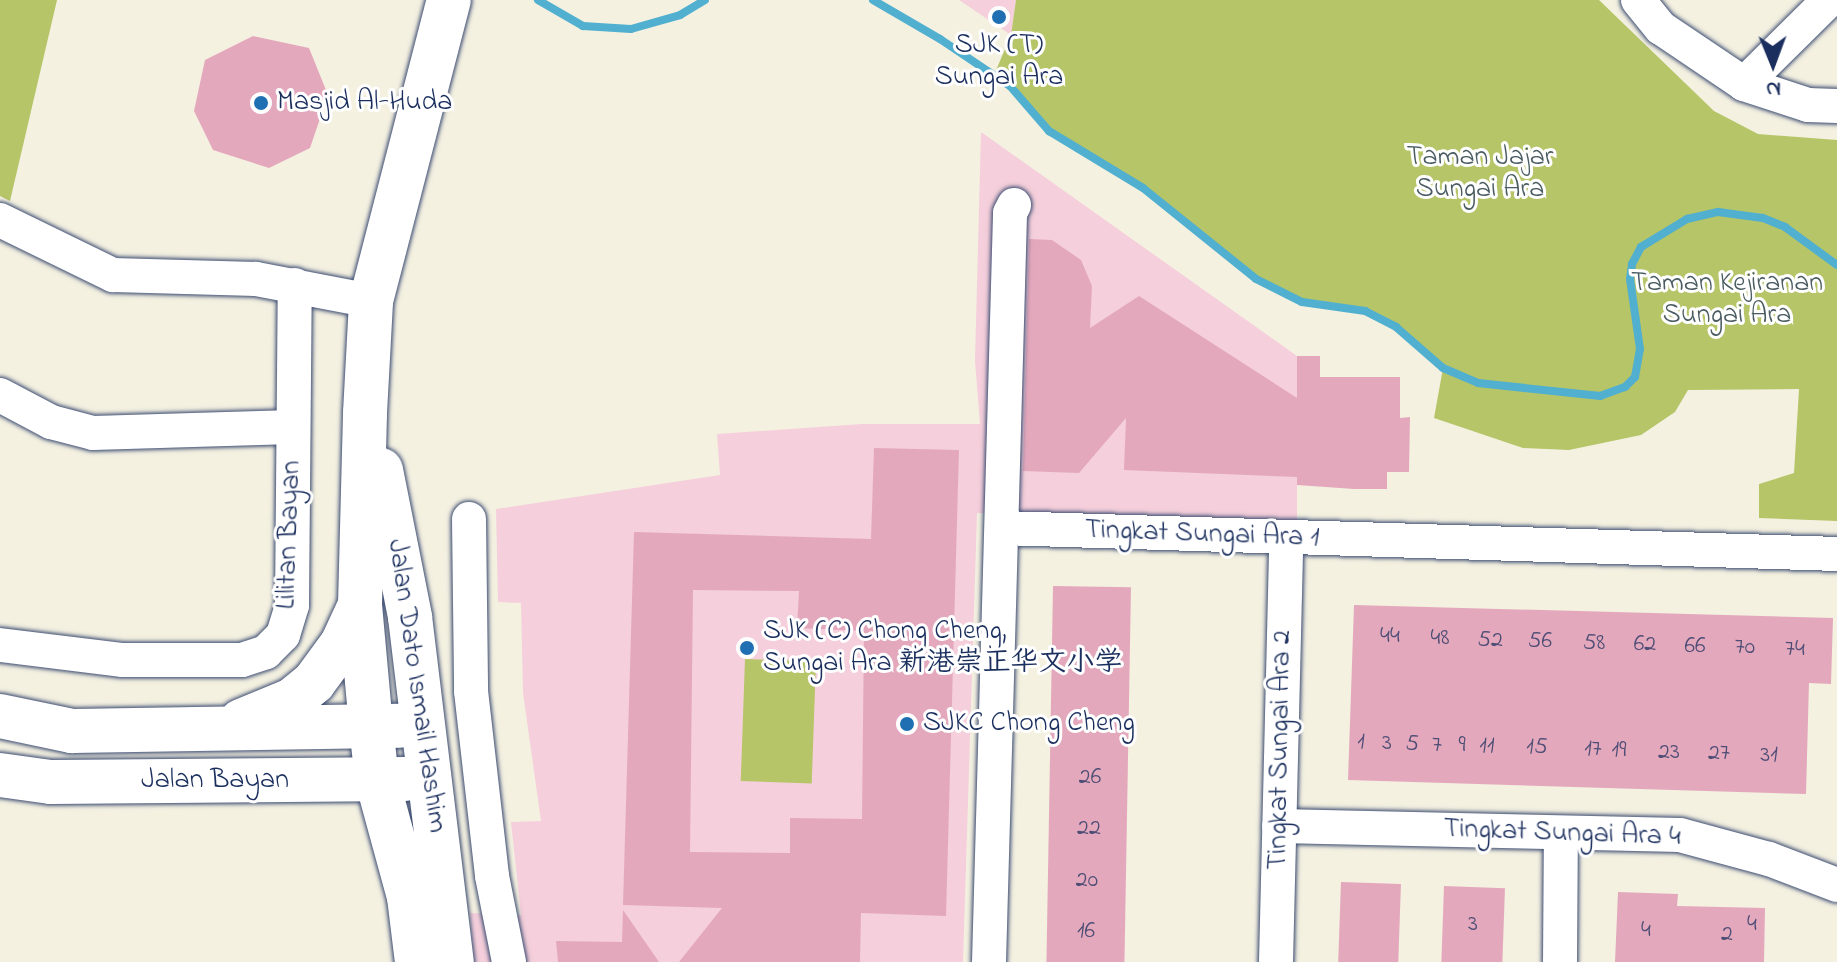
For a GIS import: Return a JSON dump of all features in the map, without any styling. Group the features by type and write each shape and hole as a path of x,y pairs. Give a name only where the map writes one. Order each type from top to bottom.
{"main road":[{"name":"Jalan Dato Ismail Hashim","path":"417,962 409,897 377,780 371,726 360,605 365,413 371,301 447,10"},
{"name":"Jalan Dato Ismail Hashim","path":"365,413 385,483 410,617 452,962"},
{"path":"212,731 268,712 292,700 314,682 342,644 360,605"},
{"name":"Jalan Bayan","path":"0,716 72,731 424,725"},
{"name":"Jalan Bayan","path":"0,775 51,782 430,778"}],"street":[{"path":"1638,0 1661,28 1744,84 1808,105 1837,106"},
{"path":"1744,84 1829,0"},
{"path":"989,962 1010,213 1014,205"},
{"path":"0,220 113,275 256,279 371,301"},
{"name":"Lilitan Bayan","path":"0,645 123,660 242,660 266,652 283,635 292,605 295,285"},
{"path":"0,395 51,422 93,433 293,427"},
{"path":"469,519 471,691 492,876 509,962"},
{"name":"Tingkat Sungai Ara 1","path":"1002,528 1837,554"},
{"name":"Tingkat Sungai Ara 2","path":"1276,962 1286,538"},
{"name":"Tingkat Sungai Ara 4","path":"1279,826 1701,839 1837,885"},
{"path":"1560,962 1561,833"}],"shaded area":[{"name":"SJK (T) Sungai Ara","path":"959,0 1016,0 1011,35"},
{"name":"SJK (C) Chong Cheng, Sungai Ara 新港崇正华文小学","path":"981,132 1297,356 1297,524 977,513 963,962 474,962 470,913 521,915 511,822 541,821 523,693 521,603 498,602 496,509 720,475 717,434 862,424 980,424 975,361"}],"green space":[{"path":"0,0 57,0 10,201 0,196"},
{"name":"Taman Jajar Sungai Ara","path":"1016,0 1599,0 1714,111 1758,134 1837,140 1837,521 1759,518 1759,484 1794,473 1799,389 1688,390 1675,412 1641,435 1569,450 1523,448 1434,418 1443,368 1396,327 1365,311 1302,302 1256,279 1143,188 1049,131 1010,86 994,75 1011,35"},
{"path":"745,659 816,661 812,783 741,781"}],"building":[{"name":"Masjid Al-Huda","path":"253,36 309,48 328,95 310,148 269,168 213,150 194,111 205,60"},
{"path":"1029,239 1052,240 1081,260 1092,286 1090,328 1139,296 1297,398 1297,356 1320,356 1320,377 1400,377 1400,418 1410,417 1409,472 1387,472 1387,489 1354,489 1297,485 1297,477 1124,470 1126,418 1079,473 1023,471"},
{"name":"SJKC Chong Cheng","path":"874,448 959,450 946,916 861,913 860,962 679,962 722,908 623,905 634,532 871,539","holes":["693,590 799,591 797,628 864,631 862,819 790,818 790,853 690,852"]},
{"path":"1053,586 1131,587 1124,962 1046,962"},
{"path":"1354,605 1833,618 1831,684 1809,683 1806,794 1348,780"},
{"path":"1341,882 1401,884 1398,962 1338,962"},
{"path":"1444,886 1505,888 1502,962 1441,962"},
{"path":"1618,892 1678,894 1677,906 1765,908 1764,962 1615,962"},
{"path":"623,910 659,962 558,962 556,941 622,942"}],"waterway":[{"path":"538,0 583,26 631,29 680,15 705,0"},
{"path":"873,0 940,39 1010,86 1049,131 1143,188 1256,279 1302,302 1365,311 1396,327 1443,368 1478,383 1600,396 1625,387 1635,377 1640,349 1630,279 1632,264 1641,247 1687,219 1718,212 1763,218 1785,227 1837,265"}],"place":[{"name":"SJK (T) Sungai Ara","path":"999,17"},
{"name":"Masjid Al-Huda","path":"261,103"},
{"name":"SJK (C) Chong Cheng, Sungai Ara 新港崇正华文小学","path":"747,648"},
{"name":"SJKC Chong Cheng","path":"907,724"}],"park label":[{"name":"Taman Kejiranan Sungai Ara","path":"1727,300"}]}
